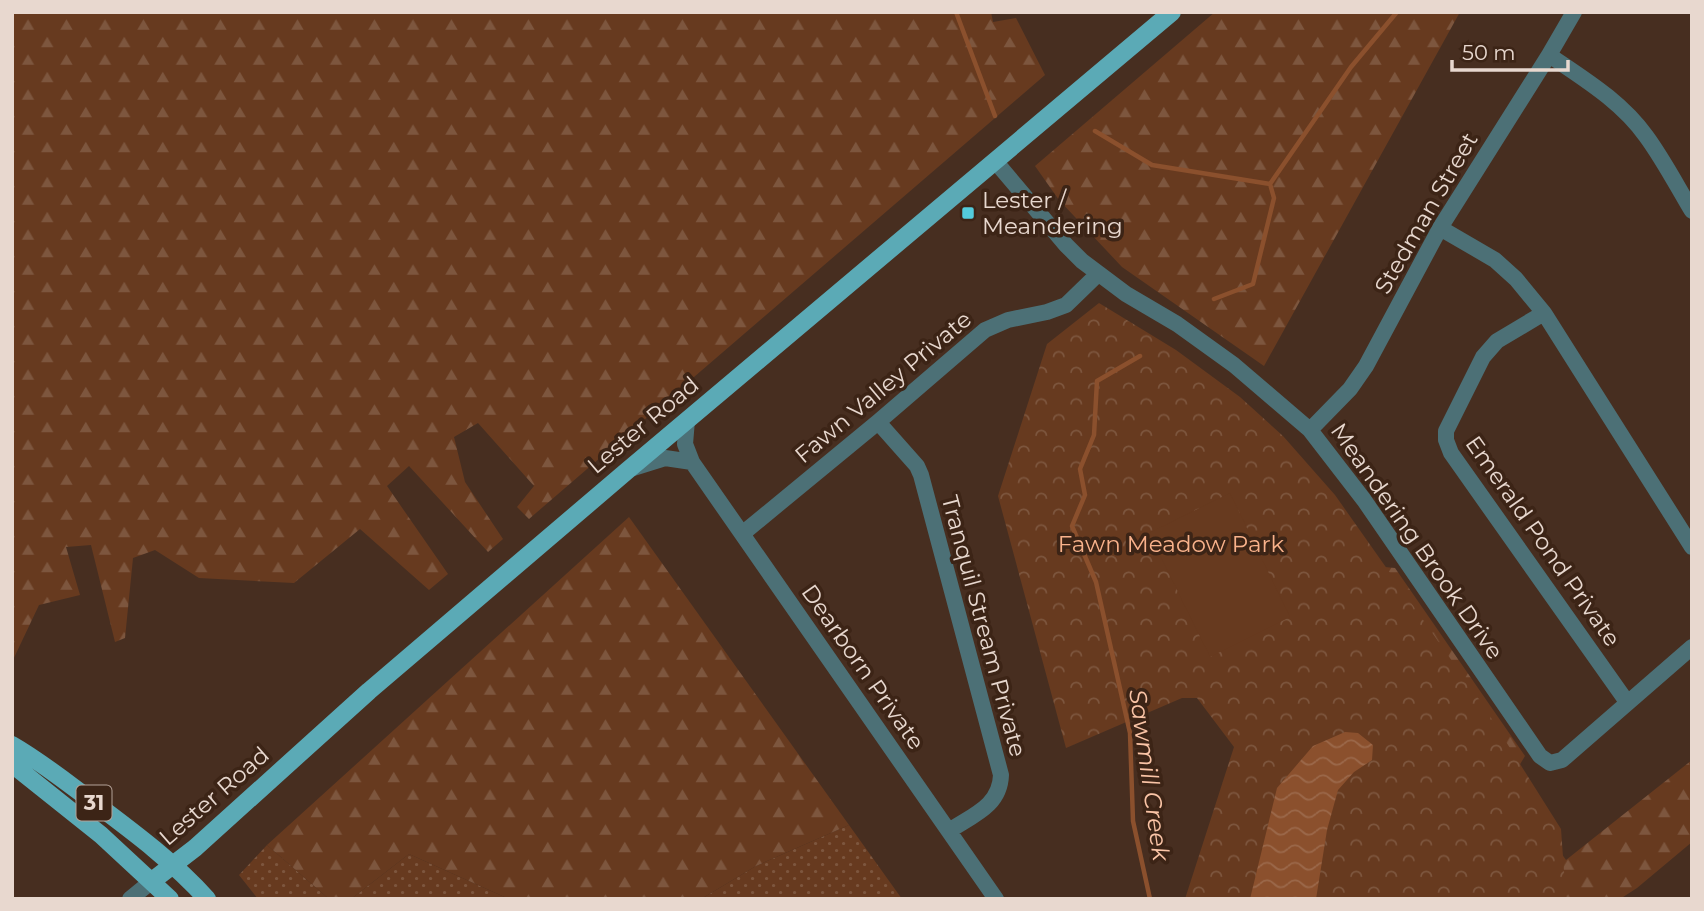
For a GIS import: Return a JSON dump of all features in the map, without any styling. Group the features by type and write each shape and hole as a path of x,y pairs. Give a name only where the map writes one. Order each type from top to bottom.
{"main road":[{"name":"Lester Road","path":"152,881 173,866 369,691 628,470 1172,12"},
{"name":"31","path":"12,745 30,755 102,809 173,866 207,899"},
{"name":"31","path":"12,764 101,835 170,899"}],"street":[{"name":"Stedman Street","path":"1310,430 1341,400 1366,366 1440,228 1574,12"},
{"path":"1549,55 1591,83 1631,119 1645,135 1692,211"},
{"name":"Meandering Brook Drive","path":"995,162 1066,246 1098,274 1126,295 1177,324 1234,365 1310,430 1364,500 1540,756 1550,763 1562,760 1692,647"},
{"path":"1440,228 1495,260 1516,279 1544,313 1692,548"},
{"name":"Fawn Valley Private","path":"742,534 985,330 1008,320 1066,305 1098,274"},
{"name":"Emerald Pond Private","path":"1544,313 1488,349 1450,423 1446,440 1451,453 1627,702"},
{"name":"Dearborn Private","path":"687,420 685,444 692,462 996,899"},
{"name":"Tranquil Stream Private","path":"878,422 917,466 1001,775 1000,789 993,802 949,831"},
{"path":"628,470 665,458 692,462"},
{"path":"130,899 152,881"}],"green space":[{"path":"12,12 991,12 993,22 1016,18 1045,75 529,519 517,507 534,486 478,423 454,437 465,482 503,539 488,552 409,466 387,486 448,574 429,590 360,529 294,583 199,578 155,550 133,558 125,638 115,642 91,545 66,547 80,595 39,605 12,662"},
{"path":"1215,12 1460,12 1264,366 1122,267 1059,200 1035,166"},
{"name":"Fawn Meadow Park","path":"1099,303 1176,350 1240,397 1283,436 1335,495 1481,702 1561,829 1566,899 1185,899 1234,747 1197,698 1182,698 1066,748 998,496 1047,344"},
{"path":"1230,493 1290,617 1210,657 1149,533"},
{"path":"629,517 849,825 756,866 701,899 509,899 409,854 351,899 329,899 267,845"},
{"path":"1374,566 1395,568 1525,756 1519,766"},
{"path":"1692,760 1692,842 1620,899 1357,899 1530,809 1566,860"},
{"path":"849,825 902,899 701,899 756,866"},
{"path":"267,845 329,899 258,899 239,875"},
{"path":"409,854 509,899 351,899"}],"water":[{"path":"1345,732 1358,733 1373,745 1372,760 1354,772 1338,790 1327,830 1316,899 1250,899 1277,788 1313,746"}],"waterway":[{"path":"956,12 995,116"},
{"name":"Sawmill Creek","path":"1214,299 1253,284 1274,198 1270,184 1351,67 1397,12"},
{"path":"1095,131 1152,165 1270,184"},
{"name":"Sawmill Creek","path":"1140,356 1097,381 1094,435 1080,469 1085,495 1072,526 1096,582 1130,733 1133,821 1150,899"}],"place":[{"name":"Lester / Meandering","path":"968,213"}]}
